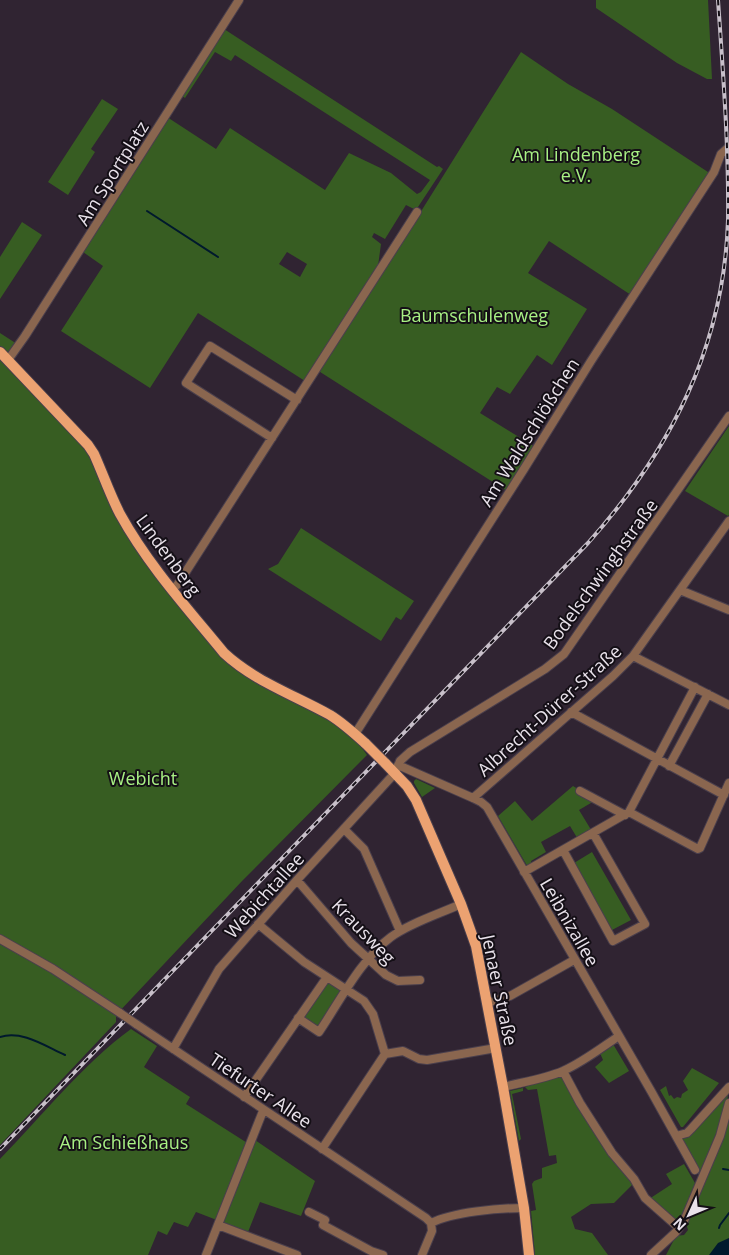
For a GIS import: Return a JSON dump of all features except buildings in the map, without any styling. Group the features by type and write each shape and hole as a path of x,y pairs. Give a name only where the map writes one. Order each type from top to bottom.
{"main road":[{"name":"Lindenberg","path":"0,352 88,445 94,454 120,514 172,590 224,653 251,674 331,716 355,734"},
{"name":"Jenaer Straße","path":"355,734 385,763 396,769 416,800 476,946 524,1208 529,1255"}],"street":[{"name":"Am Sportplatz","path":"8,360 239,0"},
{"name":"Am Waldschlößchen","path":"355,734 591,361 714,172 721,154 729,147"},
{"path":"172,590 178,584 417,212"},
{"path":"272,438 186,383 210,346 297,400"},
{"name":"Bodelschwinghstraße","path":"396,769 410,752 545,669 564,654 729,416"},
{"name":"Albrecht-Dürer-Straße","path":"473,798 633,656 729,521"},
{"path":"680,590 729,610"},
{"path":"633,656 729,705"},
{"path":"524,872 627,814 695,687"},
{"path":"669,766 708,694"},
{"path":"571,712 724,795"},
{"name":"Leibnizallee","path":"396,769 473,798 487,807 695,1170"},
{"name":"Webichtallee","path":"173,1048 219,969 396,769"},
{"path":"580,791 698,849 729,783"},
{"path":"344,829 364,849 400,931"},
{"path":"564,850 614,941 644,924 593,833"},
{"name":"Krausweg","path":"297,880 351,943 386,975 393,980 420,980"},
{"path":"298,1018 320,1032 368,958 386,941 400,931 460,904"},
{"path":"258,924 304,962 364,1001 370,1010 385,1054"},
{"name":"Tiefurter Allee","path":"0,939 20,949 120,1013 431,1223"},
{"path":"487,1003 510,996 574,960"},
{"path":"244,1097 326,977"},
{"path":"503,1087 537,1080 564,1070 585,1059 619,1036"},
{"path":"322,1149 385,1054 403,1051 419,1059 427,1060 496,1048"},
{"path":"564,1070 580,1103 612,1153 634,1179 645,1198 679,1228"},
{"path":"676,1136 686,1133 691,1129 729,1087"},
{"path":"651,1255 679,1228 690,1207 716,1147 729,1103"},
{"path":"206,1255 263,1110"},
{"path":"422,1255 432,1231 431,1223 448,1217 524,1208"},
{"path":"309,1212 325,1220 323,1225 370,1253 383,1255"},
{"path":"218,1225 297,1255"}],"green space":[{"path":"596,0 708,0 712,79 707,79 677,63 596,8"},
{"path":"224,29 437,167 439,166 443,169 416,210 406,205 385,239 374,233 372,237 381,244 378,266 305,381 198,313 150,388 61,331 103,266 83,252 167,117 216,149 230,128 325,190 349,153 391,173 417,194 421,192 430,180 235,55 231,61 215,52 185,98 182,96","holes":["287,252 307,264 300,277 279,264"]},
{"path":"521,52 568,84 612,109 711,174 631,295 549,241 528,273 587,309 552,365 537,355 510,394 497,387 480,413 535,447 507,491 317,370 395,252"},
{"path":"102,99 118,109 91,149 95,152 68,195 48,182"},
{"path":"22,222 42,235 0,299 0,257"},
{"path":"0,333 17,344 10,353 7,354 0,347"},
{"name":"Webicht","path":"0,356 90,453 107,494 221,655 336,725 359,744 367,755 243,880 116,1015 116,1022 0,1145"},
{"path":"729,426 729,515 728,516 685,491"},
{"path":"301,528 414,601 401,620 396,617 381,641 268,569 278,564"},
{"path":"416,779 435,788 422,797 414,783"},
{"path":"573,786 596,800 579,810 593,833 579,841 570,826 541,842 546,852 531,861 533,867 529,869 498,816 515,801 532,821"},
{"path":"592,852 631,920 612,930 574,863"},
{"path":"328,981 343,991 318,1029 303,1018"},
{"name":"Am Schießhaus","path":"131,1029 157,1046 144,1067 190,1097 186,1104 252,1146 255,1140 315,1181 301,1216 260,1202 248,1232 196,1212 188,1227 174,1222 167,1235 158,1231 148,1255 0,1255 0,1159 96,1058"},
{"path":"613,1044 629,1071 609,1083 595,1067 603,1060 600,1053"},
{"path":"692,1068 719,1083 683,1127 681,1127 660,1090 666,1086 669,1096 671,1095 674,1099 677,1097 681,1098 682,1094 688,1090 683,1081"},
{"path":"564,1074 634,1183 614,1203 591,1204 571,1217 575,1229 592,1233 608,1255 535,1255 531,1211 536,1210 532,1184 534,1181 542,1178 542,1168 557,1163 556,1155 549,1156 537,1089 528,1090 525,1087"},
{"path":"523,1088 523,1091 512,1094 521,1139 519,1141 510,1091"},
{"path":"728,1095 726,1106 724,1106 718,1129 710,1148 712,1149 700,1174 681,1139"},
{"path":"729,1116 729,1255 666,1255 676,1236 684,1235 688,1230 685,1220 727,1127"},
{"path":"684,1164 695,1183 689,1205 678,1222 649,1199 672,1184 666,1174"}],"water":[{"path":"729,1238 729,1255 709,1255 718,1243"}],"waterway":[{"path":"147,211 218,257"},
{"path":"0,1037 8,1035 25,1037 65,1055"},
{"path":"723,1169 729,1170"},
{"path":"719,1228 729,1213"}],"railway":[{"path":"0,1149 588,543 618,508 668,433 688,394 704,353 716,311 724,266 728,220 728,165 718,0"}],"park label":[{"name":"Am Lindenberg e.V.","path":"576,164"},
{"name":"Baumschulenweg","path":"474,315"}]}
